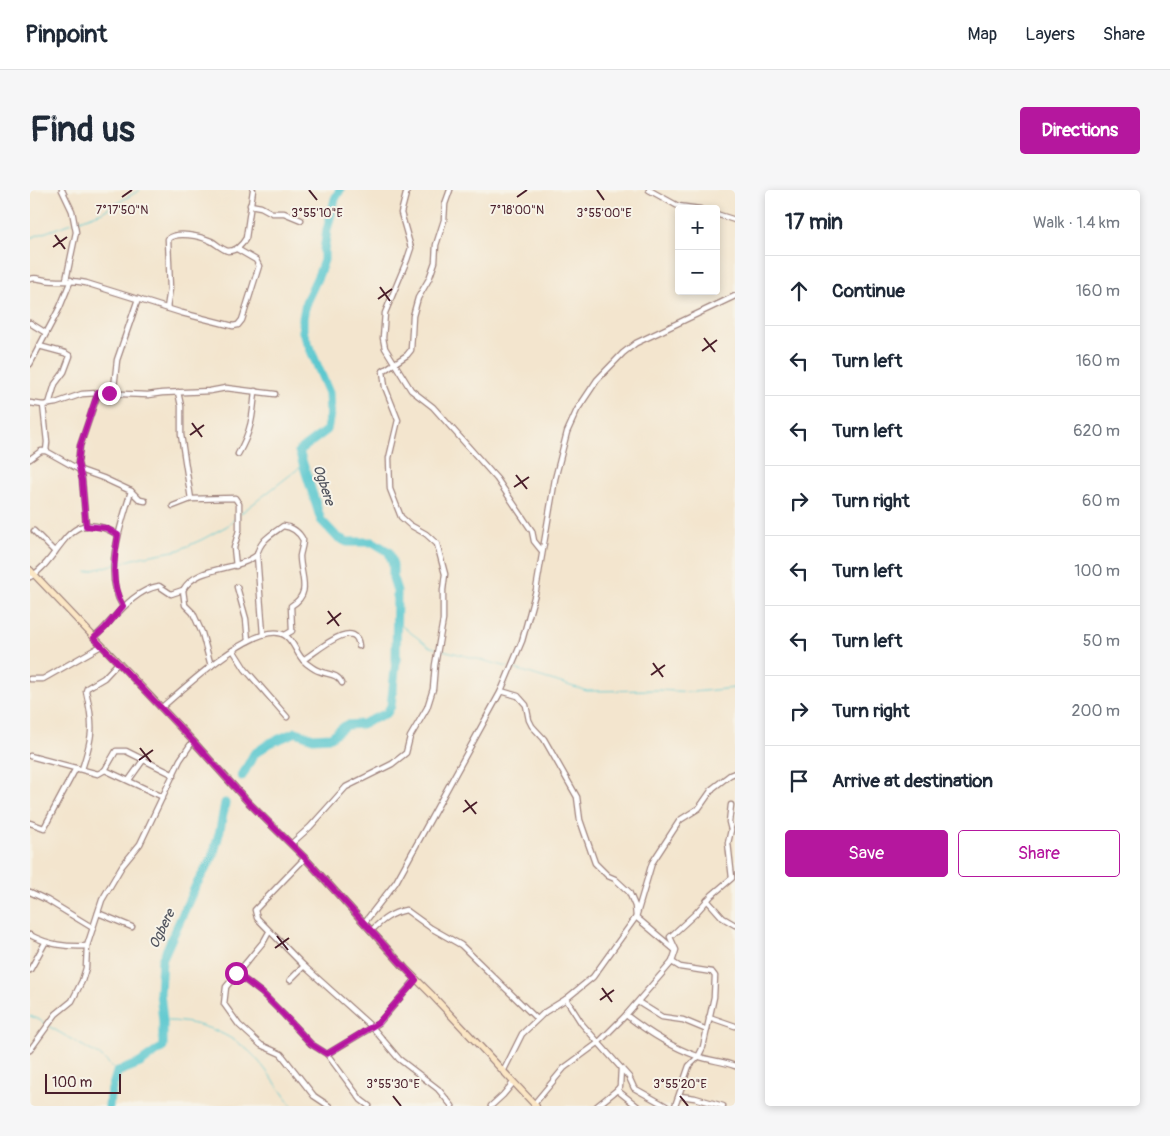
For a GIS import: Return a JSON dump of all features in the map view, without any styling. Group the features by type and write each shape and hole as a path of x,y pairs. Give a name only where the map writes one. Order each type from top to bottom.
{"main road":[{"path":"32,574 193,741 248,802 305,858 416,980 535,1105"}],"street":[{"path":"30,364 32,352 39,346 46,333 68,280 76,232 72,211 62,190"},
{"path":"167,308 170,289 168,239 172,236 181,235 210,240 228,252 237,249 246,238 253,190"},
{"path":"407,190 402,213 411,248 385,313 383,324 385,348 411,390 433,407 497,478 532,531 534,542 542,551"},
{"path":"291,844 346,787 392,764 406,753 410,737 427,708 433,689 443,620 442,597 445,574 437,544 401,517 390,489 390,458 398,420 385,387 383,370 407,355 411,350 413,316 418,298 429,279 435,262 436,245 444,220 445,204 450,190"},
{"path":"649,190 676,205"},
{"path":"250,205 261,207 272,213 284,213 301,220"},
{"path":"720,215 735,220"},
{"path":"30,279 86,282 167,308 233,326 242,320 258,266 256,260 237,249"},
{"path":"364,924 396,882 500,691 522,641 536,590 555,479 567,432 577,410 597,380 636,343 735,296"},
{"path":"109,393 114,388 117,360 138,299"},
{"path":"30,323 46,333"},
{"path":"39,346 70,356 64,372 55,384 49,404"},
{"path":"30,403 43,405 82,394 98,392 148,395 210,391 226,388 275,394"},
{"path":"238,454 248,438 255,391"},
{"path":"86,526 82,480 78,469 80,446 98,392"},
{"path":"178,392 181,406 181,435 191,499"},
{"path":"43,405 47,442 46,450"},
{"path":"30,459 41,451 46,450 78,469 131,491 140,500 145,502"},
{"path":"123,606 115,590 115,554 118,535 131,491"},
{"path":"173,506 191,499 235,498 239,504 239,530 234,548 236,566"},
{"path":"32,574 51,559 65,538 74,529 86,526 106,528 118,535"},
{"path":"263,634 258,549 265,539 283,526 298,532 303,540 300,555 304,589 298,602 291,606 292,631 285,635"},
{"path":"34,531 55,552"},
{"path":"94,638 123,606 146,590 161,586 171,594 183,590 191,580 198,576 236,566 257,555"},
{"path":"237,586 246,619 248,641"},
{"path":"183,590 185,605 193,613 202,633 211,666"},
{"path":"161,708 211,666 234,650 263,634 273,632 285,635 303,660 318,671 340,678 342,683"},
{"path":"303,660 324,644 336,638 352,634 357,637 359,646"},
{"path":"30,679 43,679 102,646"},
{"path":"234,650 246,669 287,716"},
{"path":"82,769 90,744 92,725 87,688 104,678 118,663"},
{"path":"500,691 518,696 526,705 532,726 544,740 577,797 580,820 595,863 629,892 635,906 636,917 676,950"},
{"path":"30,1050 56,1014 72,1000 82,982 86,968 87,946 92,928 110,884 140,844 180,760 193,741"},
{"path":"30,756 98,774 104,770 116,751 126,751 174,775"},
{"path":"129,780 144,759"},
{"path":"30,823 44,828 76,768"},
{"path":"104,770 163,797"},
{"path":"503,1072 522,1034 545,1012 566,1000 592,977 636,917 652,863 672,830 680,820 699,808 713,788 735,773"},
{"path":"535,1105 564,1068 598,1043 638,1002 672,962 676,950 670,937 732,878 728,843 732,835 729,822 731,805"},
{"path":"305,858 255,910 257,918 304,966 373,1028 399,1059 438,1089 452,1106"},
{"path":"30,892 47,900 92,928"},
{"path":"708,900 723,918 735,925"},
{"path":"371,931 393,913 406,910 431,928 460,945 537,1019"},
{"path":"98,913 132,927"},
{"path":"269,932 264,941 226,987 224,1004 230,1014 256,1041 281,1054 314,1096 329,1106"},
{"path":"30,935 45,943 73,947 87,946"},
{"path":"30,970 45,943"},
{"path":"672,962 680,967 712,972 715,976 714,997 703,1046 698,1057 689,1066 676,1106"},
{"path":"290,980 304,966"},
{"path":"236,973 262,993 311,1044 327,1054 361,1100 368,1106"},
{"path":"327,1054 373,1028 416,980"},
{"path":"566,1000 582,1024 629,1077 634,1088 658,1104 666,1106"},
{"path":"638,1002 662,1017 683,1020 706,1030"},
{"path":"626,1015 667,1043 698,1057 726,1062 735,1066"},
{"path":"709,1017 735,1026"},
{"path":"597,1106 618,1090 621,1067"},
{"path":"491,1106 513,1083"},
{"path":"618,1090 637,1106"},
{"path":"680,1096 723,1106"}],"waterway":[{"path":"75,222 102,212 140,190"},
{"name":"Ogbere","path":"242,776 254,754 270,743 296,732 313,738 331,737 346,725 362,724 387,713 391,706 396,661 397,591 389,552 373,542 347,542 337,537 321,520 299,451 327,430 330,414 329,393 303,332 303,318 306,302 324,260 327,230 335,199 340,190"},
{"path":"30,238 71,223"},
{"path":"240,514 303,465"},
{"path":"87,572 141,557 179,550 227,526 237,517"},
{"path":"395,621 430,647 435,648"},
{"path":"439,649 508,667"},
{"path":"512,668 587,691 658,690 693,692 735,688"},
{"name":"Ogbere","path":"109,1106 117,1072 140,1063 163,1047 160,993 162,960 195,887 213,856 225,803"},
{"path":"30,1016 47,1025"},
{"path":"163,1021 186,1022 209,1028 240,1044 260,1063 292,1106"},
{"path":"50,1027 102,1057 117,1072"}],"route":[{"path":"109,393 98,392 80,446 78,469 82,480 86,526 96,525 118,535 115,554 115,590 123,606 94,638 193,741 248,802 305,858 416,980 373,1028 327,1054 311,1044 262,993 236,973"}]}
